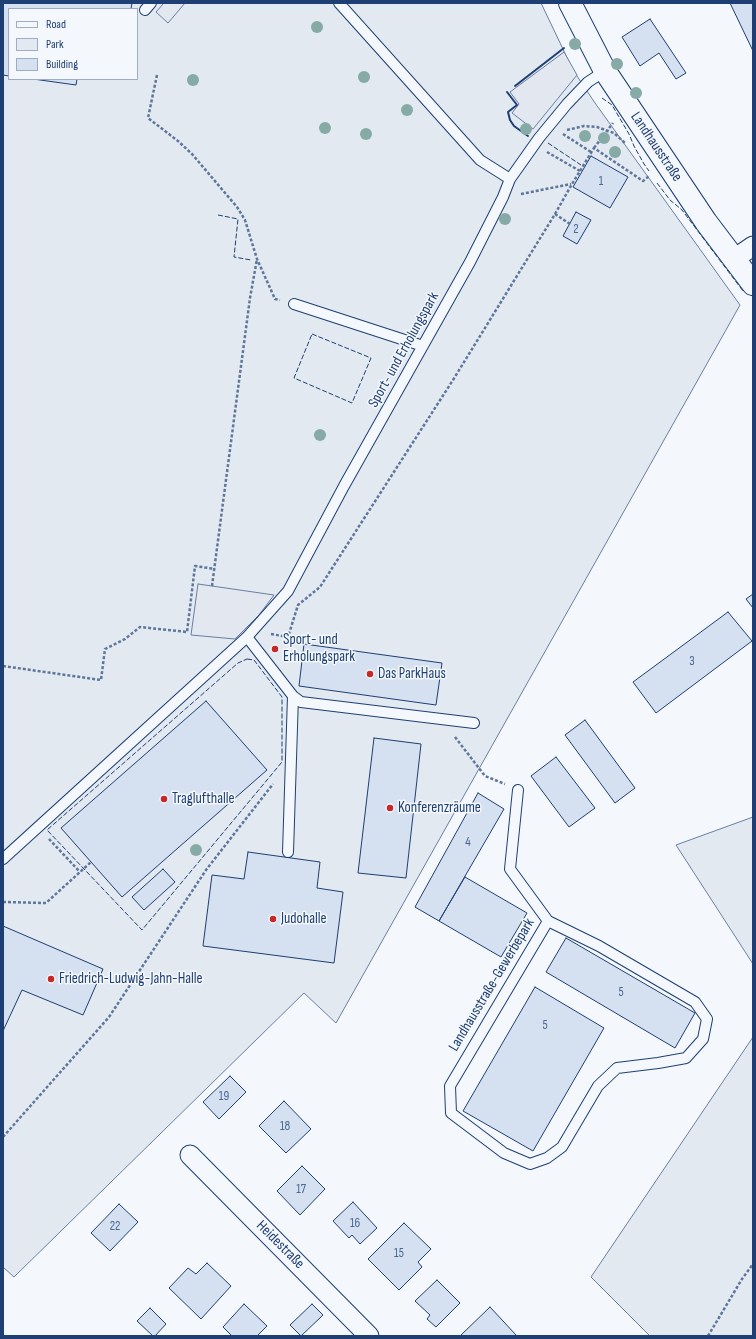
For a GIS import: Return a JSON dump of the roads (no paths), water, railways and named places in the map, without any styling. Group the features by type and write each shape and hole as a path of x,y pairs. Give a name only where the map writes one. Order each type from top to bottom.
{"street":[{"name":"Landhausstraße","path":"570,3 605,71 706,222 753,284"},
{"path":"734,259 753,246"},
{"name":"Heidestraße","path":"190,1155 369,1336"}],"lane":[{"path":"339,3 480,160 510,179"},
{"name":"Sport- und Erholungspark","path":"3,858 250,634 288,591 344,486 470,262 510,179 535,144 567,104 588,82 605,71"},
{"path":"294,304 423,346"},
{"path":"250,634 293,696 301,702 474,723"},
{"path":"288,852 293,696"},
{"name":"Landhausstraße-Gewerbepark","path":"518,790 510,869 548,921 598,946 695,1002 707,1019 703,1039 686,1058 617,1068 598,1086 562,1147 547,1158 530,1164 504,1153 451,1113 450,1086 548,921"}],"place":[{"name":"Sport- und Erholungspark","path":"275,649"},
{"name":"Das ParkHaus","path":"370,674"},
{"name":"Traglufthalle","path":"164,799"},
{"name":"Konferenzräume","path":"390,808"},
{"name":"Judohalle","path":"273,919"},
{"name":"Friedrich-Ludwig-Jahn-Halle","path":"51,979"}]}
